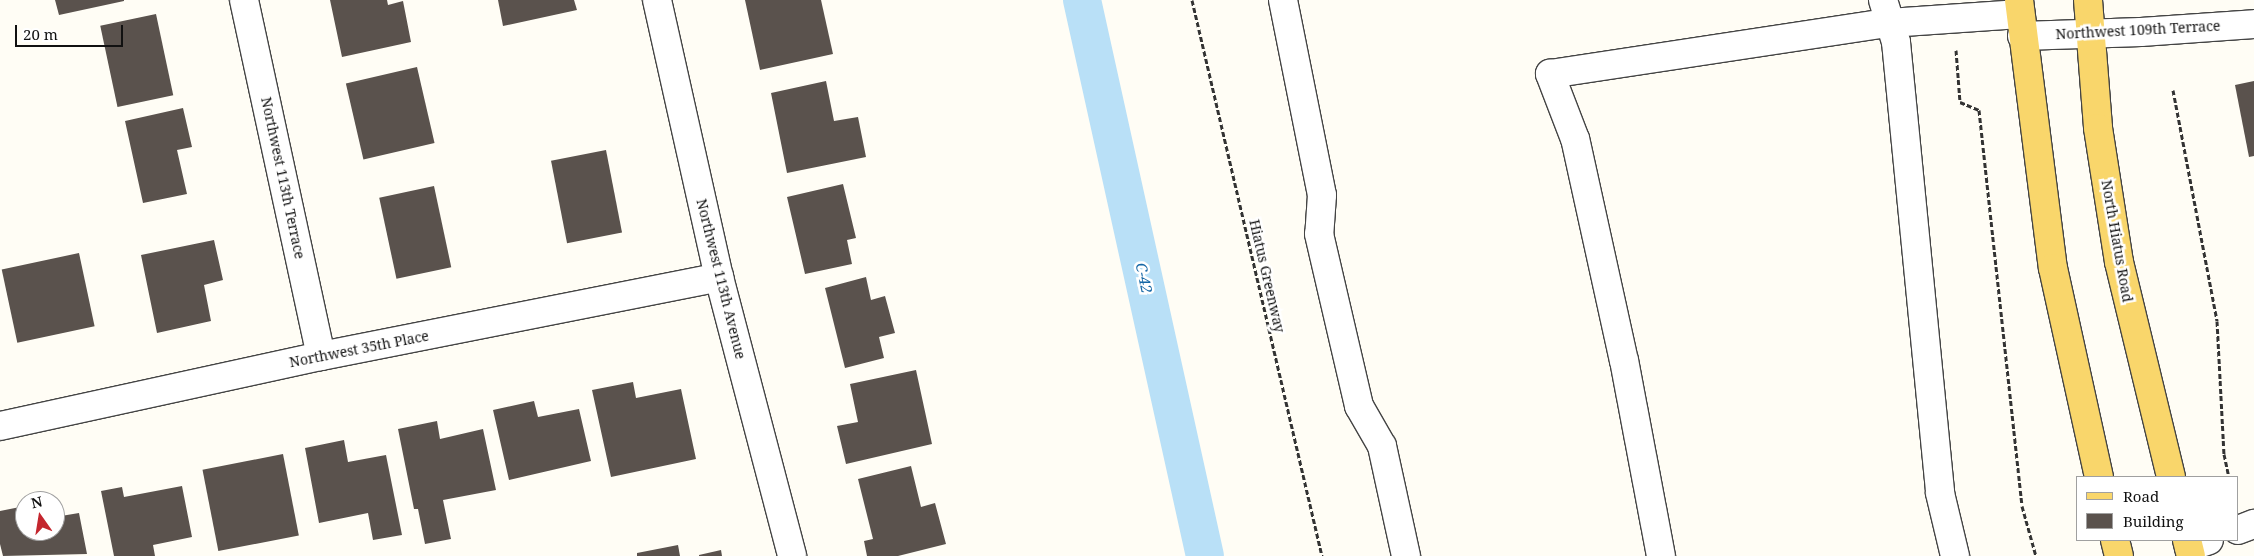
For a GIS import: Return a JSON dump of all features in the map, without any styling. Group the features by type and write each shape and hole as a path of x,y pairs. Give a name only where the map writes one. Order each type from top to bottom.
{"main road":[{"name":"North Hiatus Road","path":"2088,0 2098,128 2119,262 2172,476"},
{"path":"2021,17 2053,268 2099,476"},
{"path":"2115,541 2119,556"}],"street":[{"name":"Northwest 113th Terrace","path":"244,0 321,356"},
{"name":"Northwest 113th Avenue","path":"657,0 720,277 792,556"},
{"path":"1284,0 1322,195 1319,234 1359,406 1382,446 1406,556"},
{"path":"1886,11 1896,42 1940,493 1955,556"},
{"name":"Northwest 109th Terrace","path":"1661,556 1624,361 1575,139 1550,74 1886,11 1952,19 2021,17 2091,33 2140,32 2254,24"},
{"name":"Northwest 35th Place","path":"0,426 321,356 720,277"},
{"path":"2239,530 2254,524"}],"path":[{"name":"Hiatus Greenway","path":"1192,0 1322,556"},
{"path":"1952,19 1960,102 1979,110 2022,506 2036,556"},
{"path":"2173,90 2217,321 2224,454 2229,476"}],"building":[{"path":"55,0 124,0 124,1 59,15"},
{"path":"330,0 387,0 388,5 403,1 411,42 342,57"},
{"path":"498,0 574,0 577,10 503,26"},
{"path":"745,0 821,0 833,54 760,70"},
{"path":"156,14 173,95 118,107 100,26"},
{"path":"417,67 435,143 363,159 346,83"},
{"path":"826,81 834,121 858,117 866,157 787,173 771,93"},
{"path":"2254,81 2254,156 2249,157 2235,85"},
{"path":"183,108 192,147 177,150 187,194 143,203 125,121"},
{"path":"606,150 622,232 567,243 551,161"},
{"path":"843,184 856,238 847,240 852,264 805,274 787,197"},
{"path":"434,186 451,267 396,279 379,198"},
{"path":"214,240 223,280 204,285 211,321 157,333 141,255"},
{"path":"79,253 95,326 17,343 2,269"},
{"path":"866,277 871,300 885,296 895,333 879,337 884,358 845,368 825,288"},
{"path":"916,370 932,444 846,464 837,426 858,422 850,384"},
{"path":"633,382 636,398 681,389 696,459 611,477 592,390"},
{"path":"534,401 538,417 579,409 591,461 509,480 493,410"},
{"path":"437,421 440,439 483,429 496,490 443,500 451,539 425,544 418,509 414,509 398,429"},
{"path":"344,440 348,462 386,455 402,535 373,540 368,513 319,523 305,448"},
{"path":"283,454 299,535 218,551 203,470"},
{"path":"911,466 921,507 935,503 946,544 898,556 867,556 864,541 873,539 858,479"},
{"path":"182,486 192,537 153,545 155,556 114,556 101,491 122,487 124,497"},
{"path":"15,508 15,541 65,541 65,515 79,513 87,554 3,556 0,544 0,511"},
{"path":"678,545 680,556 637,556 637,553"},
{"path":"721,550 722,556 699,556 699,555"}],"waterway":[{"name":"C-42","path":"1082,0 1205,556"}]}
